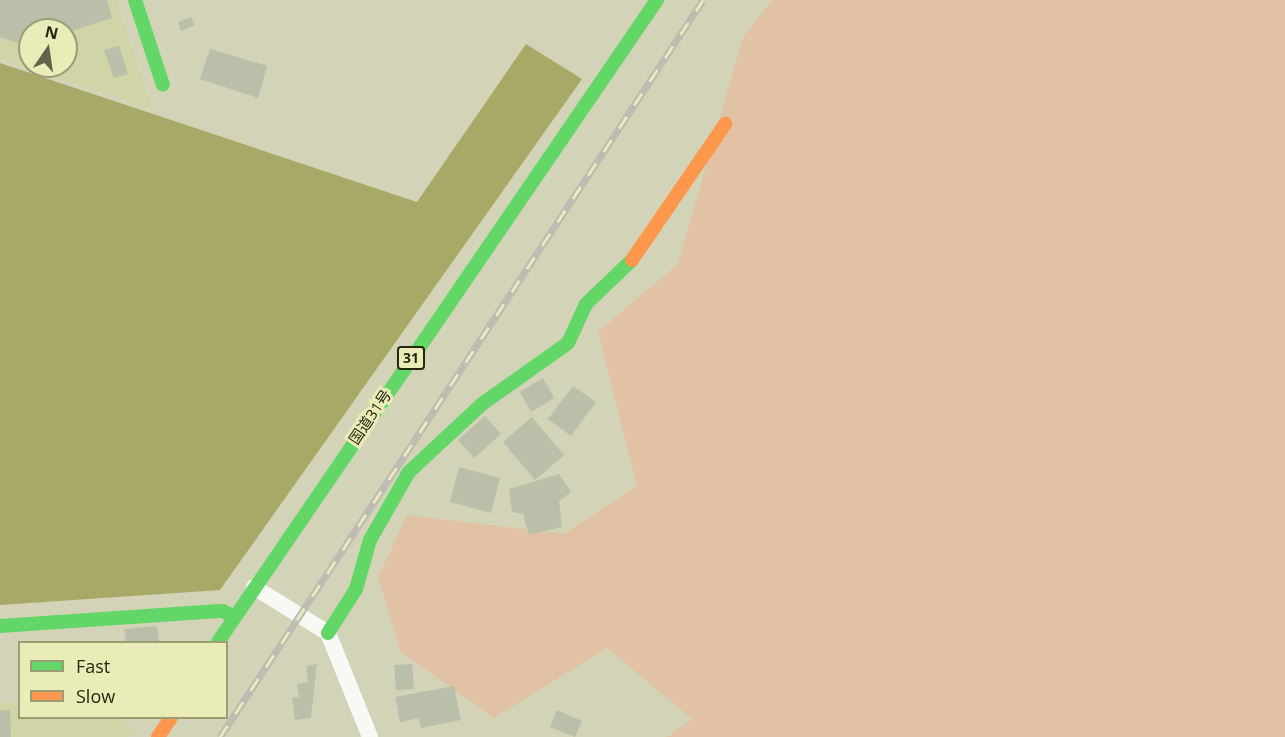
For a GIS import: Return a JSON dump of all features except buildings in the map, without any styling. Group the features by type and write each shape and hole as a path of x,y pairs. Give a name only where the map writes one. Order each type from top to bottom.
{"main road":[{"path":"135,0 164,85"},
{"name":"国道31号","path":"605,74 649,0"},
{"name":"国道31号","path":"219,641 657,0"},
{"path":"328,633 356,589 370,540 409,472 482,404 568,343 586,304 629,265 725,124"},
{"path":"0,626 222,611 234,616"},
{"path":"158,737 170,719"}],"street":[{"path":"254,587 328,633 370,737"}],"shaded area":[{"path":"0,0 116,0 152,109 58,78 78,78 78,18 18,18 18,65 0,59"},
{"path":"772,0 1285,0 1285,737 667,737 692,719 607,648 494,718 401,652 378,578 407,515 564,534 637,486 598,332 678,264 743,37"},
{"path":"526,44 582,79 220,590 0,605 0,63 18,69 18,78 45,78 417,202"},
{"path":"18,702 18,719 121,719 134,728 128,737 0,737 0,703"}],"railway":[{"path":"220,737 703,0"}],"traffic: fast":[{"path":"135,0 163,85"},
{"path":"219,641 657,0"},
{"path":"328,633 356,589 370,540 409,472 482,404 568,343 586,304 632,260"},
{"path":"0,626 222,611 234,616"}],"traffic: slow":[{"path":"632,260 725,124"},
{"path":"158,737 170,719"}]}
